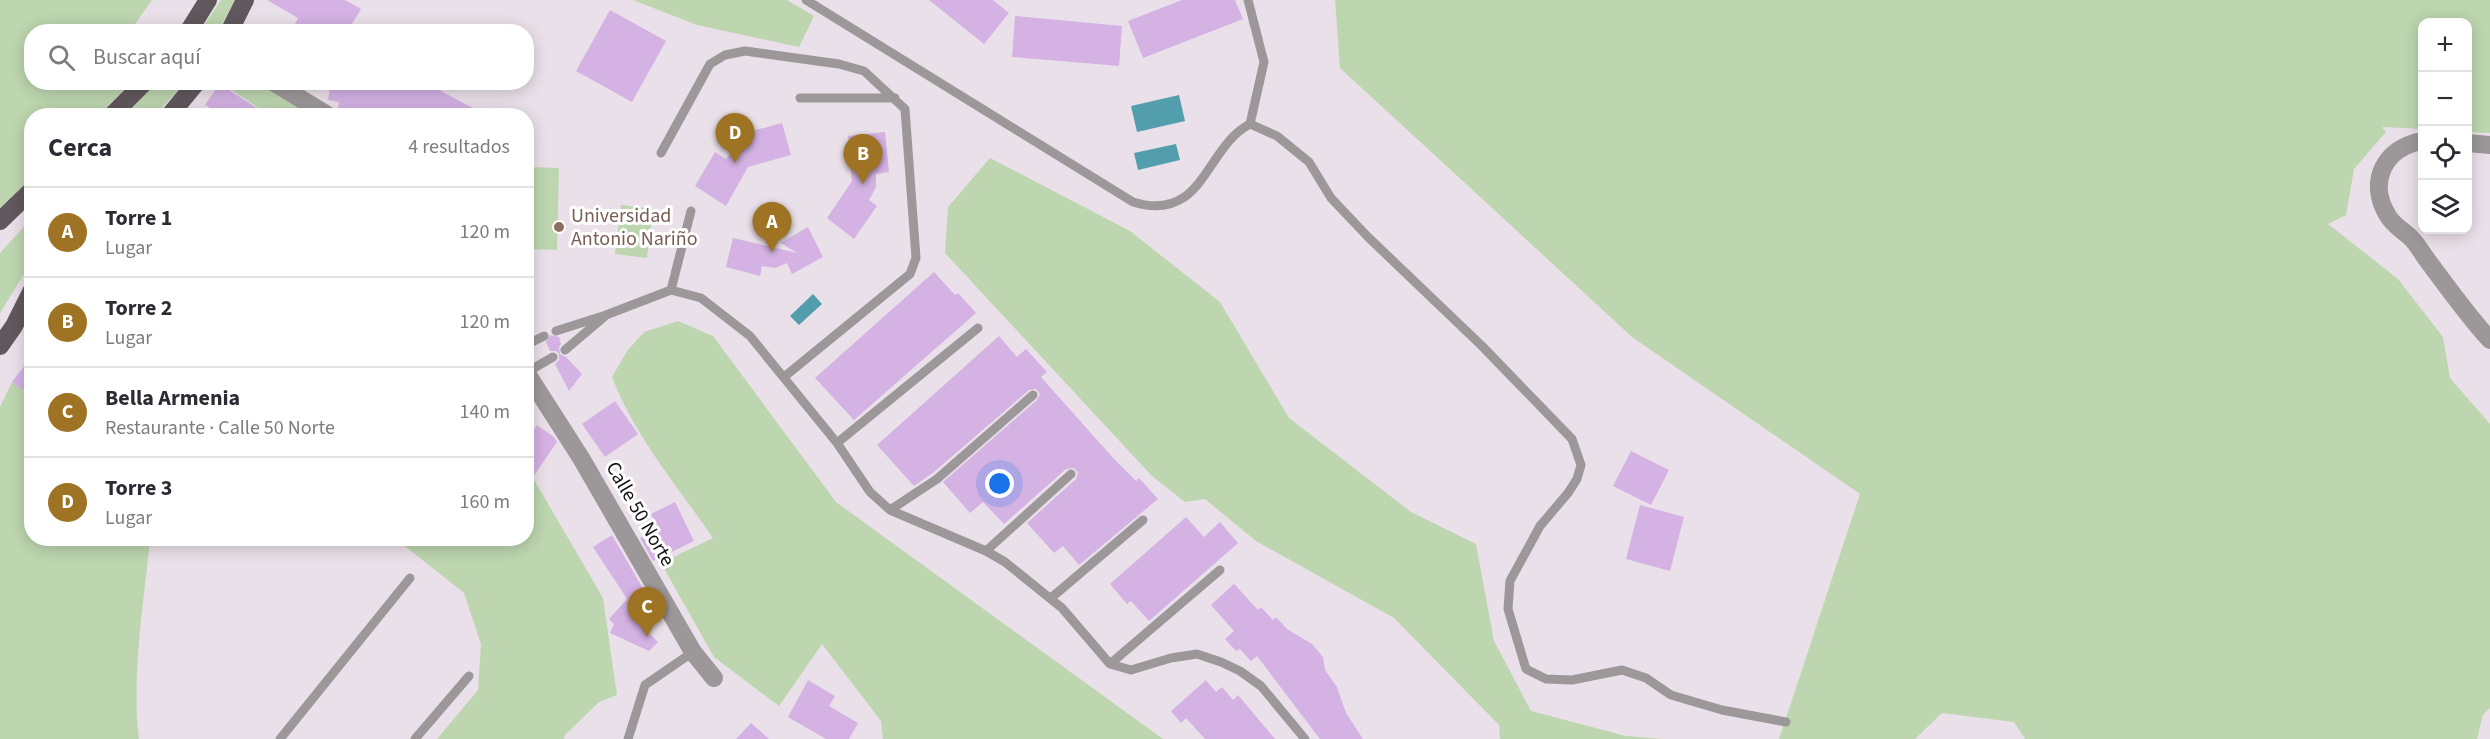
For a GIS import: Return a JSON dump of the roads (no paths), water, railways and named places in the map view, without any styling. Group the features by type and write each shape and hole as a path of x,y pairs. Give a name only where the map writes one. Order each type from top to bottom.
{"main road":[{"path":"193,24 208,0"},
{"path":"233,24 245,0"},
{"path":"119,108 137,90"},
{"path":"176,108 190,90"},
{"path":"0,221 24,198"},
{"path":"0,329 24,287"},
{"path":"0,346 24,306"}],"street":[{"path":"286,90 316,108"},
{"path":"2418,142 2397,150 2387,162 2380,172 2379,196 2389,218 2413,240 2470,318 2490,340"},
{"path":"2472,143 2490,145"},
{"name":"Calle 50 Norte","path":"534,383 581,458 693,652 714,678"}],"lane":[{"path":"806,0 1133,202 1149,207 1179,201 1197,187 1238,130 1250,124"},
{"path":"1248,0 1264,62 1250,124"},
{"path":"661,153 710,64 725,55 745,51 839,64 864,71 906,109 916,258 910,274 784,377"},
{"path":"800,98 895,98"},
{"path":"1250,124 1277,136 1309,162 1331,198 1368,237 1482,346 1572,439 1581,465 1577,479 1540,526 1510,580 1509,609 1526,669 1546,679 1572,680 1622,670 1646,678 1671,695 1722,710 1786,722"},
{"path":"671,290 691,211"},
{"path":"556,331 671,290 701,298 750,336 837,443 870,492 890,510 986,551 1005,562 1051,598 1110,664 1131,670 1171,658 1197,654 1221,662 1240,671 1261,686 1305,739"},
{"path":"565,350 606,315"},
{"path":"837,443 978,328"},
{"path":"534,341 544,336"},
{"path":"534,368 553,357"},
{"path":"890,510 937,478 1034,395"},
{"path":"986,551 1071,474"},
{"path":"1051,598 1143,520"},
{"path":"1110,664 1220,570"},
{"path":"280,739 410,579"},
{"path":"628,739 645,685 693,652"},
{"path":"415,739 469,676"}],"water":[{"path":"1179,95 1185,121 1137,132 1131,106"},
{"path":"1176,144 1180,160 1138,170 1134,153"},
{"path":"813,294 822,304 799,325 790,316"}],"place":[{"name":"Torre 3","path":"735,163"},
{"name":"Torre 2","path":"863,184"},
{"name":"Universidad Antonio Nariño","path":"559,227"},
{"name":"Torre 1","path":"772,252"},
{"name":"Bella Armenia","path":"647,637"}]}
